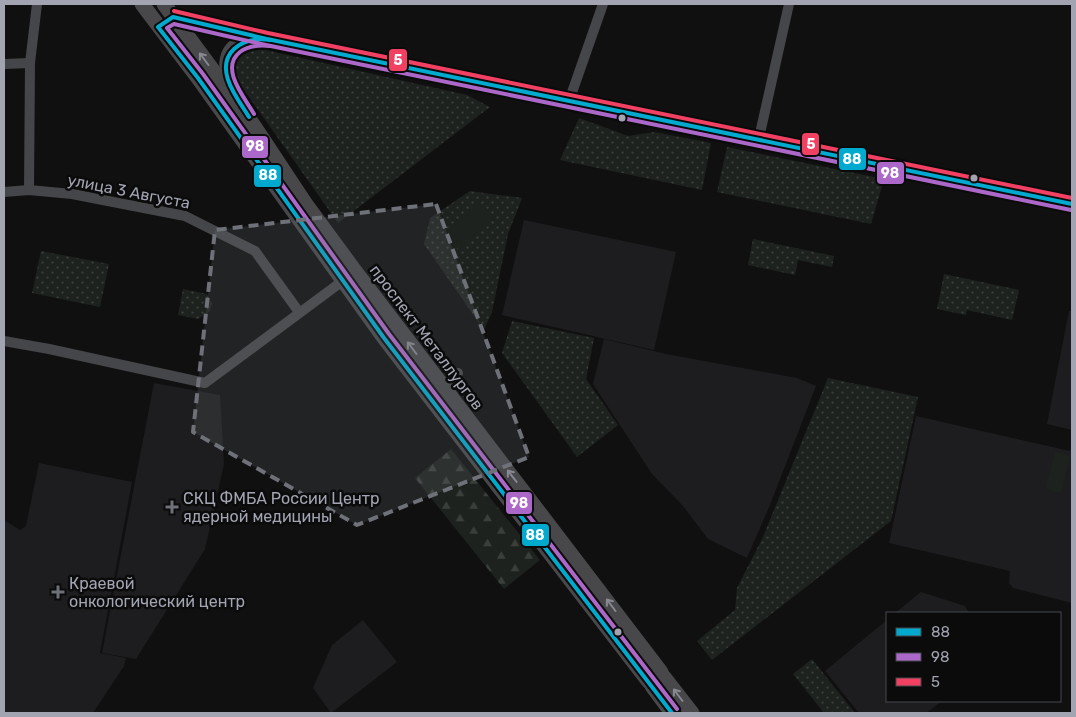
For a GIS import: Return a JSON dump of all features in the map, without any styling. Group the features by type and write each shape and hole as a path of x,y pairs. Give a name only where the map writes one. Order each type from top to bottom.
{"main road":[{"name":"проспект Металлургов","path":"142,4 198,78 342,281 672,713"},
{"name":"проспект Металлургов","path":"164,4 254,126 305,203 355,272 552,527 692,713"},
{"path":"158,27 173,17 267,39 759,138 1072,204"},
{"path":"254,126 227,76 226,64 229,54 237,45 244,41 267,39"}],"street":[{"path":"29,190 30,63 38,4"},
{"path":"569,101 603,4"},
{"path":"759,138 789,4"},
{"path":"4,64 30,63"},
{"name":"улица 3 Августа","path":"4,192 29,190 72,194 185,216 216,230 254,251 299,312"},
{"path":"4,341 49,348 205,383 355,272"},
{"path":"442,386 458,374"}],"highlighted area":[{"path":"436,204 529,457 357,525 193,432 215,230"}],"shaded area":[{"path":"524,220 676,252 654,350 502,315"},
{"path":"1069,311 1072,311 1072,430 1047,424"},
{"path":"604,339 666,354 797,378 816,386 770,505 747,558 708,539 683,506 652,474 593,384"},
{"name":"СКЦ ФМБА России Центр ядерной медицины","path":"154,383 220,395 224,464 205,549 136,659 102,653"},
{"path":"916,416 1070,451 1072,443 1072,603 1013,588 1009,583 1010,571 889,543"},
{"name":"Краевой онкологический центр","path":"39,463 132,482 100,653 126,658 124,666 93,713 4,713 4,520 20,530 26,526"},
{"path":"921,592 965,606 968,612 896,612"},
{"path":"363,620 397,662 331,713 313,688 332,645"},
{"path":"886,621 886,702 941,702 926,713 859,713 825,671"}],"green space":[{"path":"265,50 467,95 490,107 338,223 237,80 236,66 241,56 251,51"},
{"path":"579,118 628,136 654,132 711,143 702,190 560,160"},
{"path":"727,147 884,179 871,224 717,192"},
{"path":"470,191 522,198 508,234 492,312 484,330 424,244 430,218"},
{"path":"478,204 483,204 493,216 492,220 458,248 455,248 444,235 444,231"},
{"path":"753,239 834,256 832,267 798,260 795,275 748,265"},
{"path":"41,251 109,264 100,307 32,293"},
{"path":"944,274 1019,290 1012,320 967,310 966,315 937,309"},
{"path":"183,289 207,294 212,304 209,312 198,319 178,315"},
{"path":"512,321 594,338 586,379 618,425 577,457 502,353"},
{"path":"828,378 918,397 891,521 712,660 697,641 735,610 737,588 763,537"},
{"path":"451,449 540,560 504,589 415,478"},
{"path":"1055,452 1069,455 1070,458 1061,493 1048,490 1046,487"},
{"path":"812,659 855,713 824,713 793,674"}],"transit line":[{"name":"5","path":"174,11 268,33 1072,198"},
{"name":"88","path":"672,713 384,338 198,78 158,27 173,17 267,39 1072,204"},
{"name":"98","path":"677,709 389,334 203,74 167,28 174,24 266,45 1071,210"},
{"name":"88","path":"249,117 230,84 226,66 228,57 234,49 247,42 261,39 271,40"},
{"name":"98","path":"254,114 240,92 232,66 234,59 243,50 255,46 270,46"}],"place":[{"name":"СКЦ ФМБА России Центр ядерной медицины","path":"172,507"},
{"name":"Краевой онкологический центр","path":"58,592"}]}
